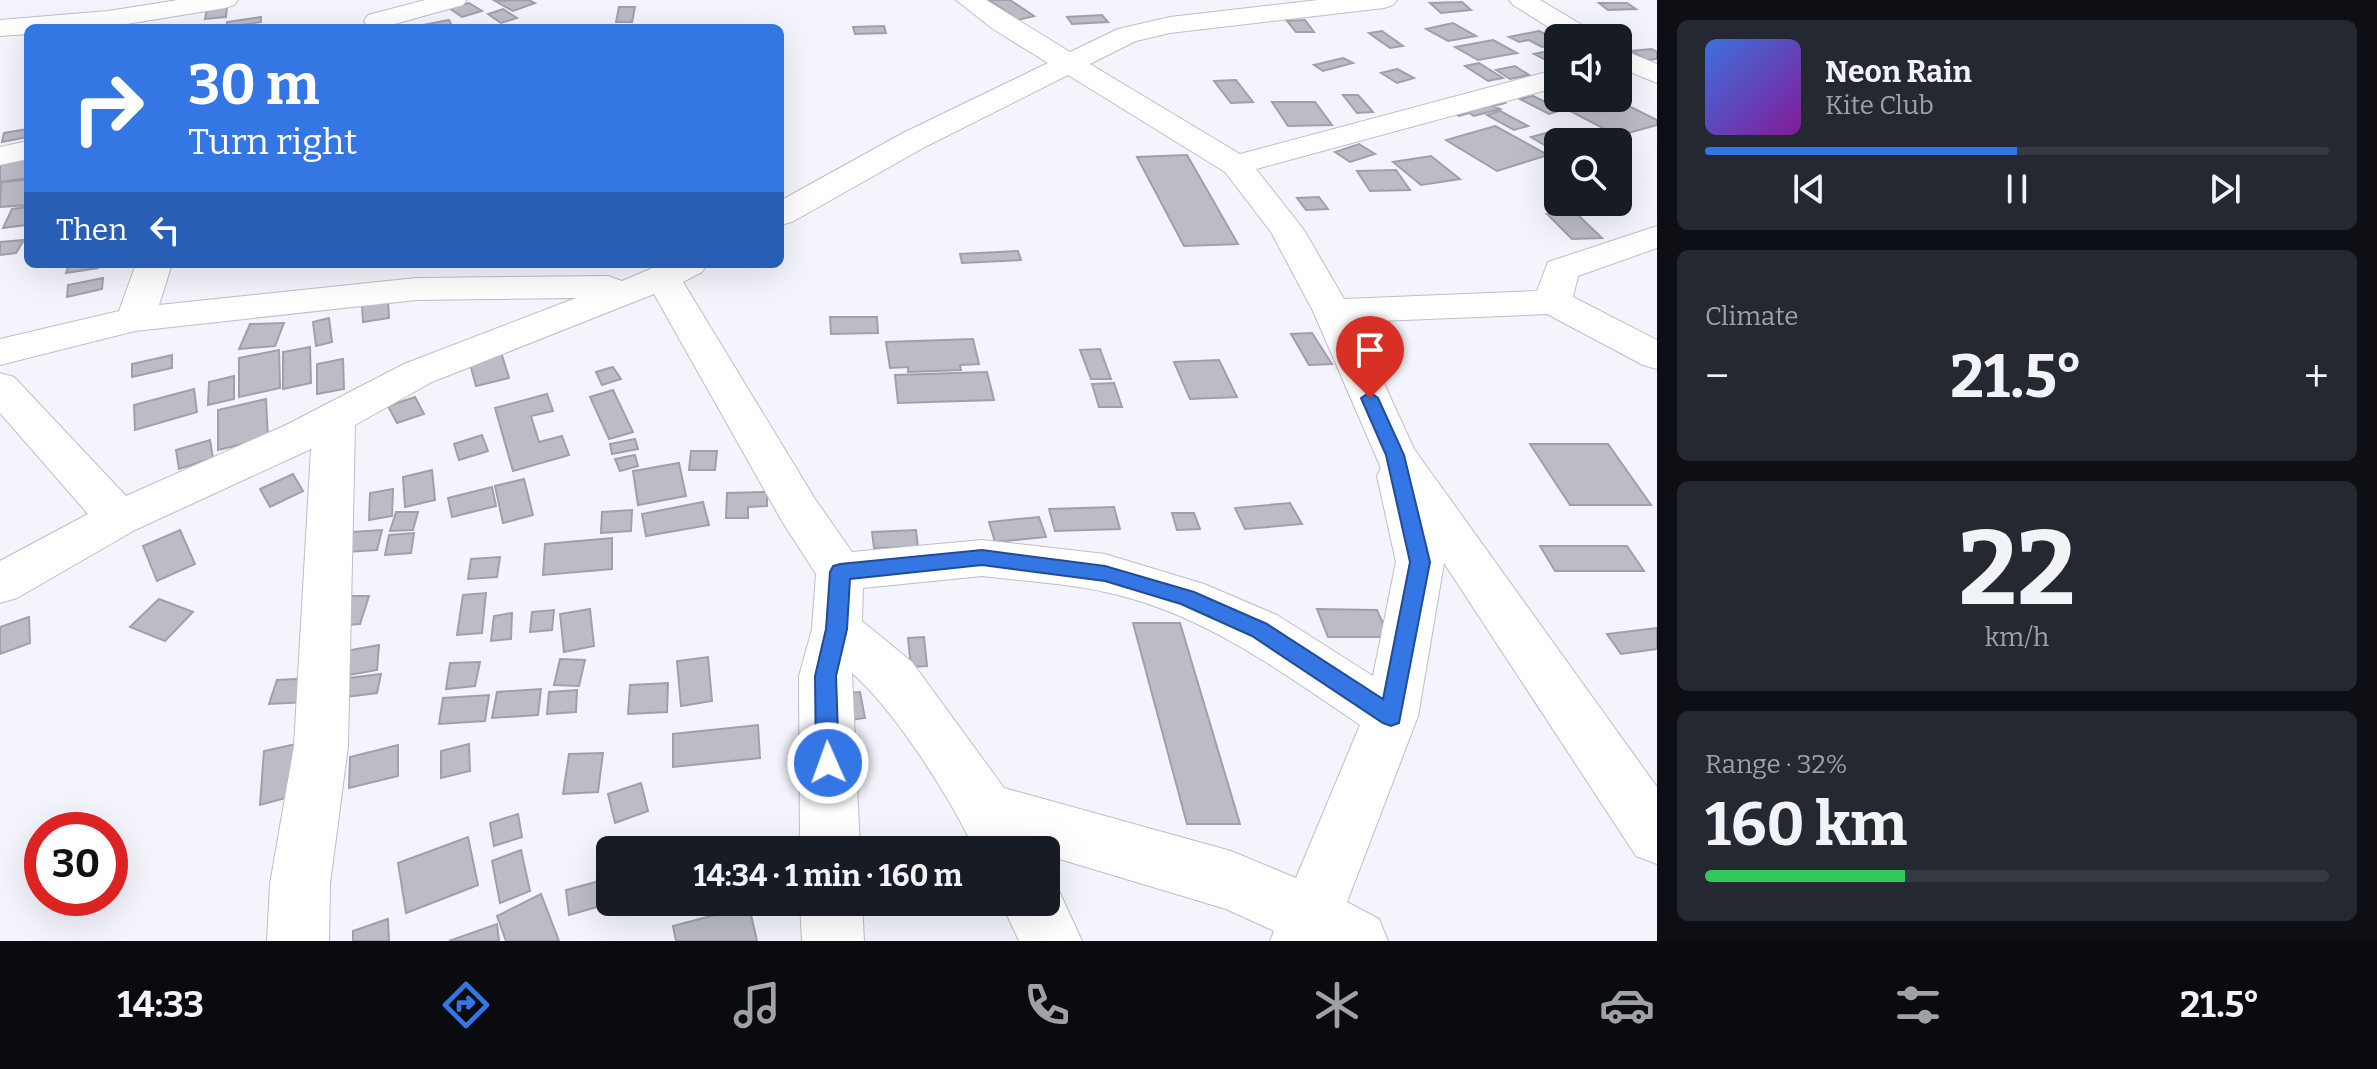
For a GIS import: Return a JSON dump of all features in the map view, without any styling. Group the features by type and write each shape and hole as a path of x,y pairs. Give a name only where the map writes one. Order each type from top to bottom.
{"street":[{"path":"0,27 36,0"},
{"path":"40,24 108,19 225,0"},
{"path":"374,16 454,0"},
{"path":"837,629 894,678 995,830 1231,881 1323,933 1391,716 1420,562 1395,455 1332,311 1287,230 1236,165 969,0"},
{"path":"1142,0 1142,32"},
{"path":"784,213 914,140 1127,35 1170,25 1384,0"},
{"path":"1523,1 1561,0"},
{"path":"1523,1 1562,24"},
{"path":"0,27 24,25"},
{"path":"1632,64 1657,75"},
{"path":"1236,165 1544,82"},
{"path":"0,156 24,151"},
{"path":"1553,302 1561,270 1657,236"},
{"path":"135,319 153,268"},
{"path":"0,352 135,319 416,289 664,276"},
{"path":"0,584 119,518 334,419 418,373 664,276"},
{"path":"664,276 799,511 840,572 837,629 825,676 830,836"},
{"path":"1332,311 1553,302 1657,356"},
{"path":"0,387 119,518"},
{"path":"298,941 300,884 321,746 334,419"},
{"path":"1395,455 1657,836"},
{"path":"840,572 982,558 1105,573 1187,598 1259,630 1391,716"},
{"path":"832,916 833,941"},
{"path":"1039,916 1051,941"}],"building":[{"path":"529,0 535,3 513,11 495,1"},
{"path":"989,0 1010,0 1034,16 1018,20"},
{"path":"1462,2 1471,10 1441,13 1430,3"},
{"path":"469,3 482,11 462,17 449,8"},
{"path":"1599,3 1627,3 1636,9 1608,10"},
{"path":"227,7 226,17 205,19 207,9"},
{"path":"619,7 635,7 632,22 616,22"},
{"path":"503,9 517,18 501,23 488,14"},
{"path":"1102,15 1108,22 1072,24 1067,17"},
{"path":"261,17 261,22 247,24 227,22"},
{"path":"449,20 451,24 428,24"},
{"path":"1305,20 1314,32 1296,32 1287,21"},
{"path":"1453,23 1476,36 1448,41 1426,29"},
{"path":"884,26 886,33 855,34 853,27"},
{"path":"1382,31 1403,46 1390,48 1369,33"},
{"path":"1539,31 1544,34 1544,47 1529,40 1519,42 1509,37"},
{"path":"1493,40 1517,53 1478,60 1455,47"},
{"path":"1652,49 1657,52 1657,59 1647,60 1632,51"},
{"path":"1343,58 1353,63 1323,71 1314,65"},
{"path":"1479,63 1503,78 1488,81 1465,66"},
{"path":"1515,66 1529,75 1510,79 1496,70"},
{"path":"1397,69 1414,78 1397,83 1381,73"},
{"path":"1236,80 1253,102 1231,103 1214,81"},
{"path":"1343,95 1358,95 1373,112 1357,113"},
{"path":"1533,96 1544,101 1544,111 1520,99"},
{"path":"1497,98 1505,103 1493,106 1500,109 1474,116 1469,113 1459,116 1449,110"},
{"path":"1272,102 1315,102 1332,125 1288,126"},
{"path":"1632,108 1657,120 1657,125 1632,132 1632,128 1603,128 1572,112 1632,112"},
{"path":"1500,111 1528,126 1514,130 1487,115"},
{"path":"1495,126 1544,153 1544,156 1497,171 1446,140"},
{"path":"24,130 24,138 2,142 4,133"},
{"path":"1544,133 1544,145 1531,137"},
{"path":"1359,144 1375,154 1350,162 1335,152"},
{"path":"1187,155 1238,244 1184,246 1137,157"},
{"path":"24,156 24,179 0,182 0,159"},
{"path":"1431,156 1460,179 1421,185 1393,162"},
{"path":"1396,170 1410,190 1370,191 1357,171"},
{"path":"24,180 24,205 0,207 1,182"},
{"path":"1319,197 1328,209 1306,210 1297,198"},
{"path":"24,208 24,225 3,228 12,209"},
{"path":"1549,216 1579,216 1602,238 1572,239"},
{"path":"24,240 16,253 0,255 0,242"},
{"path":"1018,251 1021,260 962,263 960,254"},
{"path":"68,268 98,268 66,273"},
{"path":"103,278 102,289 67,297 68,285"},
{"path":"388,300 389,318 363,322 362,305"},
{"path":"830,317 877,317 878,333 831,334"},
{"path":"329,318 332,342 316,346 313,322"},
{"path":"284,323 275,346 239,349 250,324"},
{"path":"1312,333 1332,364 1309,365 1291,334"},
{"path":"973,339 979,364 960,365 961,370 908,372 908,367 890,368 886,342"},
{"path":"310,347 311,383 283,389 283,352"},
{"path":"1100,349 1111,379 1091,379 1080,350"},
{"path":"279,350 280,388 239,397 239,358"},
{"path":"501,352 509,378 476,386 469,360"},
{"path":"172,355 172,368 132,377 132,364"},
{"path":"343,359 344,389 317,394 317,364"},
{"path":"1219,360 1237,397 1190,399 1174,362"},
{"path":"613,367 621,379 602,385 596,372"},
{"path":"987,372 994,400 898,403 895,375"},
{"path":"234,376 234,399 208,405 209,382"},
{"path":"1114,383 1122,407 1099,407 1092,384"},
{"path":"194,389 197,412 135,430 134,405"},
{"path":"613,390 633,432 609,439 590,397"},
{"path":"547,394 553,411 531,416 539,442 562,436 569,455 513,471 495,408"},
{"path":"415,397 424,414 397,423 388,406"},
{"path":"266,399 268,438 218,450 218,410"},
{"path":"482,435 488,451 459,460 454,444"},
{"path":"635,439 638,449 612,454 610,444"},
{"path":"210,440 213,458 179,469 176,450"},
{"path":"1530,444 1608,444 1651,505 1570,505"},
{"path":"691,451 717,451 715,470 689,470"},
{"path":"635,455 638,466 620,471 615,459"},
{"path":"679,463 686,496 638,505 633,471"},
{"path":"432,470 435,500 405,507 403,477"},
{"path":"293,474 303,491 270,507 260,489"},
{"path":"524,479 533,515 503,523 495,486"},
{"path":"492,487 496,506 452,517 448,498"},
{"path":"393,489 392,516 369,520 370,493"},
{"path":"767,492 767,506 748,507 748,518 726,518 727,493"},
{"path":"703,502 709,525 646,536 642,514"},
{"path":"1290,503 1302,524 1245,529 1235,508"},
{"path":"1114,507 1120,529 1055,531 1049,509"},
{"path":"632,510 631,531 601,533 602,512"},
{"path":"396,512 418,512 413,530 390,531"},
{"path":"1172,513 1194,513 1200,529 1177,530"},
{"path":"1039,517 1046,537 995,542 989,522"},
{"path":"180,530 195,564 157,581 143,546"},
{"path":"382,530 377,550 347,552 352,532"},
{"path":"916,530 918,547 874,548 872,532"},
{"path":"414,533 411,553 385,555 389,535"},
{"path":"612,538 612,569 543,575 545,544"},
{"path":"1540,546 1627,546 1644,571 1555,571"},
{"path":"500,557 497,577 468,579 471,559"},
{"path":"486,593 482,633 457,635 463,595"},
{"path":"343,596 369,596 360,624 333,626"},
{"path":"159,599 193,612 165,641 130,627"},
{"path":"590,609 594,646 564,652 560,614"},
{"path":"1317,609 1377,610 1389,637 1328,637"},
{"path":"554,610 552,630 530,632 532,612"},
{"path":"512,613 511,639 491,641 494,616"},
{"path":"29,617 30,643 0,654 0,627"},
{"path":"1133,623 1180,623 1240,824 1187,824"},
{"path":"1657,628 1657,649 1621,654 1607,634"},
{"path":"924,637 927,666 911,667 908,638"},
{"path":"379,645 377,670 332,678 334,653"},
{"path":"708,657 712,701 681,706 677,661"},
{"path":"560,659 585,660 579,686 554,685"},
{"path":"480,662 475,686 446,689 450,663"},
{"path":"381,674 377,693 337,698 341,679"},
{"path":"314,678 307,702 269,704 277,680"},
{"path":"668,683 667,712 628,714 630,685"},
{"path":"541,689 538,715 492,718 497,692"},
{"path":"577,690 576,712 547,714 549,692"},
{"path":"860,692 865,718 843,721 838,694"},
{"path":"489,695 485,721 439,724 443,698"},
{"path":"758,725 760,758 673,767 673,734"},
{"path":"296,744 293,796 260,805 264,751"},
{"path":"469,744 470,771 441,778 441,751"},
{"path":"398,745 398,776 349,788 350,757"},
{"path":"603,753 598,792 563,794 569,754"},
{"path":"641,783 648,811 615,823 608,794"},
{"path":"518,814 522,837 494,846 490,823"},
{"path":"468,837 478,885 406,913 398,863"},
{"path":"521,850 530,891 500,903 492,861"},
{"path":"596,882 596,907 569,915 566,890"},
{"path":"541,894 559,941 506,941 497,916"},
{"path":"711,916 751,916 757,941 676,941 673,926"},
{"path":"388,919 389,941 353,941 353,931"},
{"path":"497,924 499,941 449,941"}],"route":[{"path":"828,763 825,676 837,629 840,572 982,558 1105,573 1187,598 1259,630 1391,716 1420,562 1395,455 1370,398"}]}
